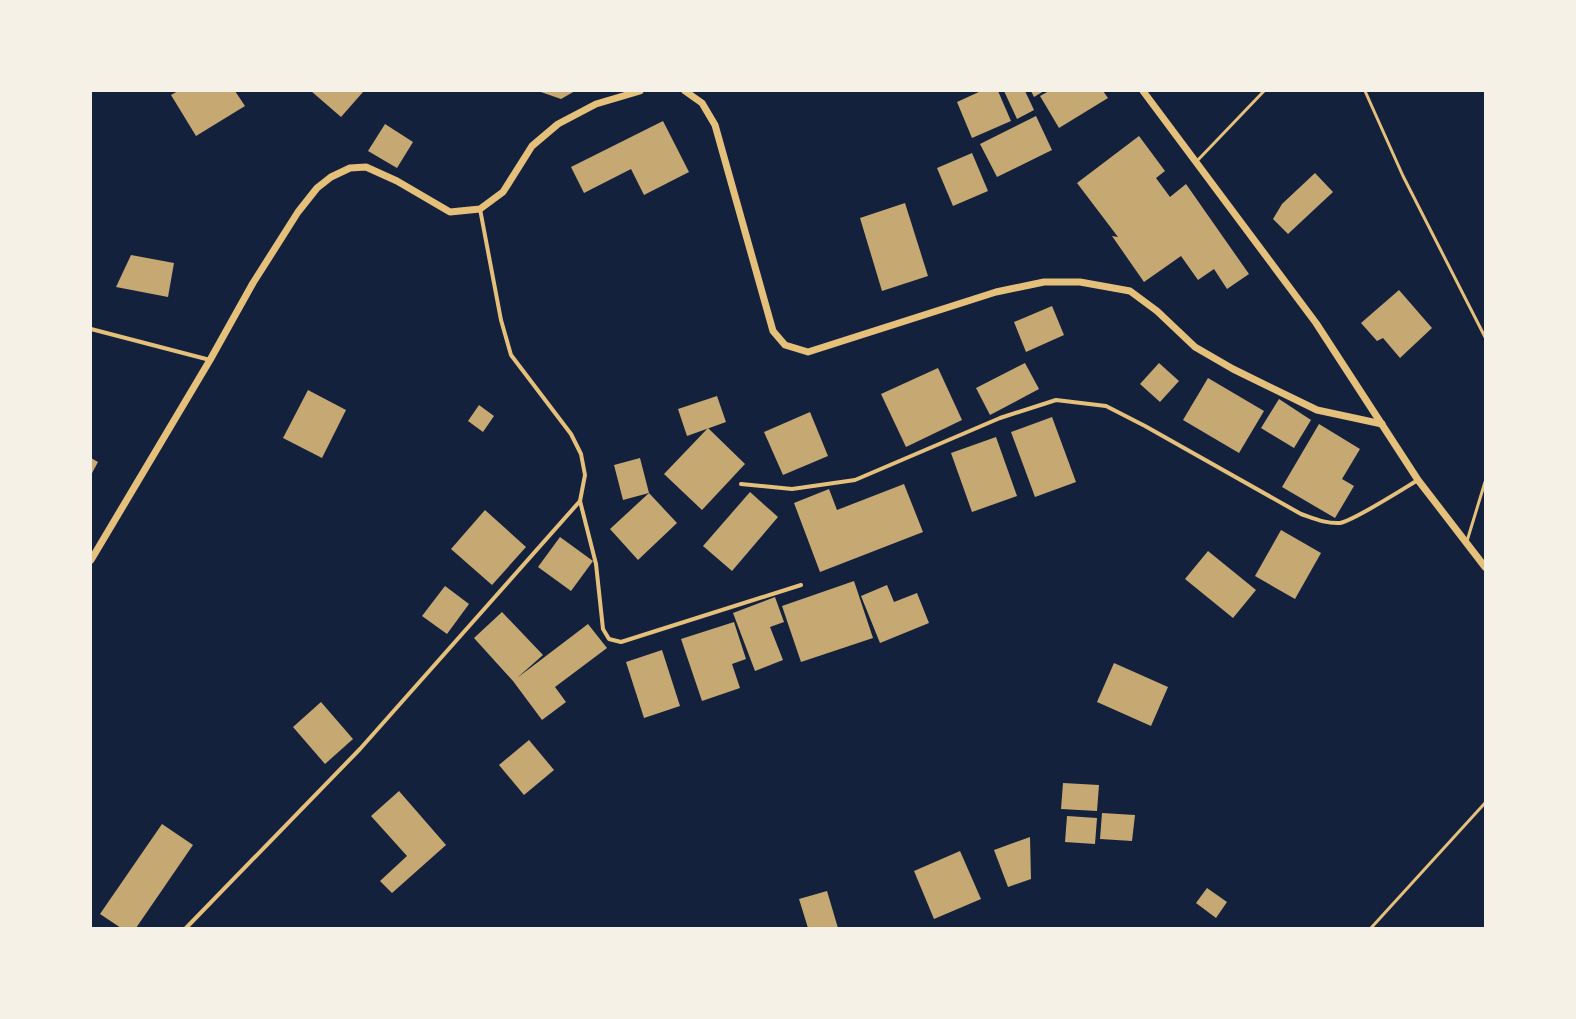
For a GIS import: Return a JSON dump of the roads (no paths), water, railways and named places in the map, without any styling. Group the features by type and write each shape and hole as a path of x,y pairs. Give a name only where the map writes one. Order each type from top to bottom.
{"street":[{"path":"91,560 210,360 253,283 298,212 317,188 331,177 350,168 366,167 397,181 450,212 480,209 503,192 532,146 558,124 596,104 640,91"},
{"path":"685,91 702,103 715,125 773,331 785,344 808,352 996,292 1044,282 1080,282 1130,291 1157,311 1195,347 1233,369 1317,410 1382,424"},
{"path":"1143,91 1316,323 1418,480 1485,567"},
{"path":"480,209 501,320 511,355 571,434 581,454 584,475 580,501 596,564 603,628 609,639 621,642 801,585"},
{"path":"91,329 210,360"},
{"path":"741,484 792,489 855,480 1000,418 1056,400 1106,406 1145,426 1301,514 1324,522 1340,523 1352,518 1418,480"},
{"path":"186,928 360,749 580,501"}],"lane":[{"path":"1196,162 1264,91"},
{"path":"1365,91 1403,176 1485,337"},
{"path":"1467,543 1485,482"},
{"path":"1371,928 1485,803"}]}
